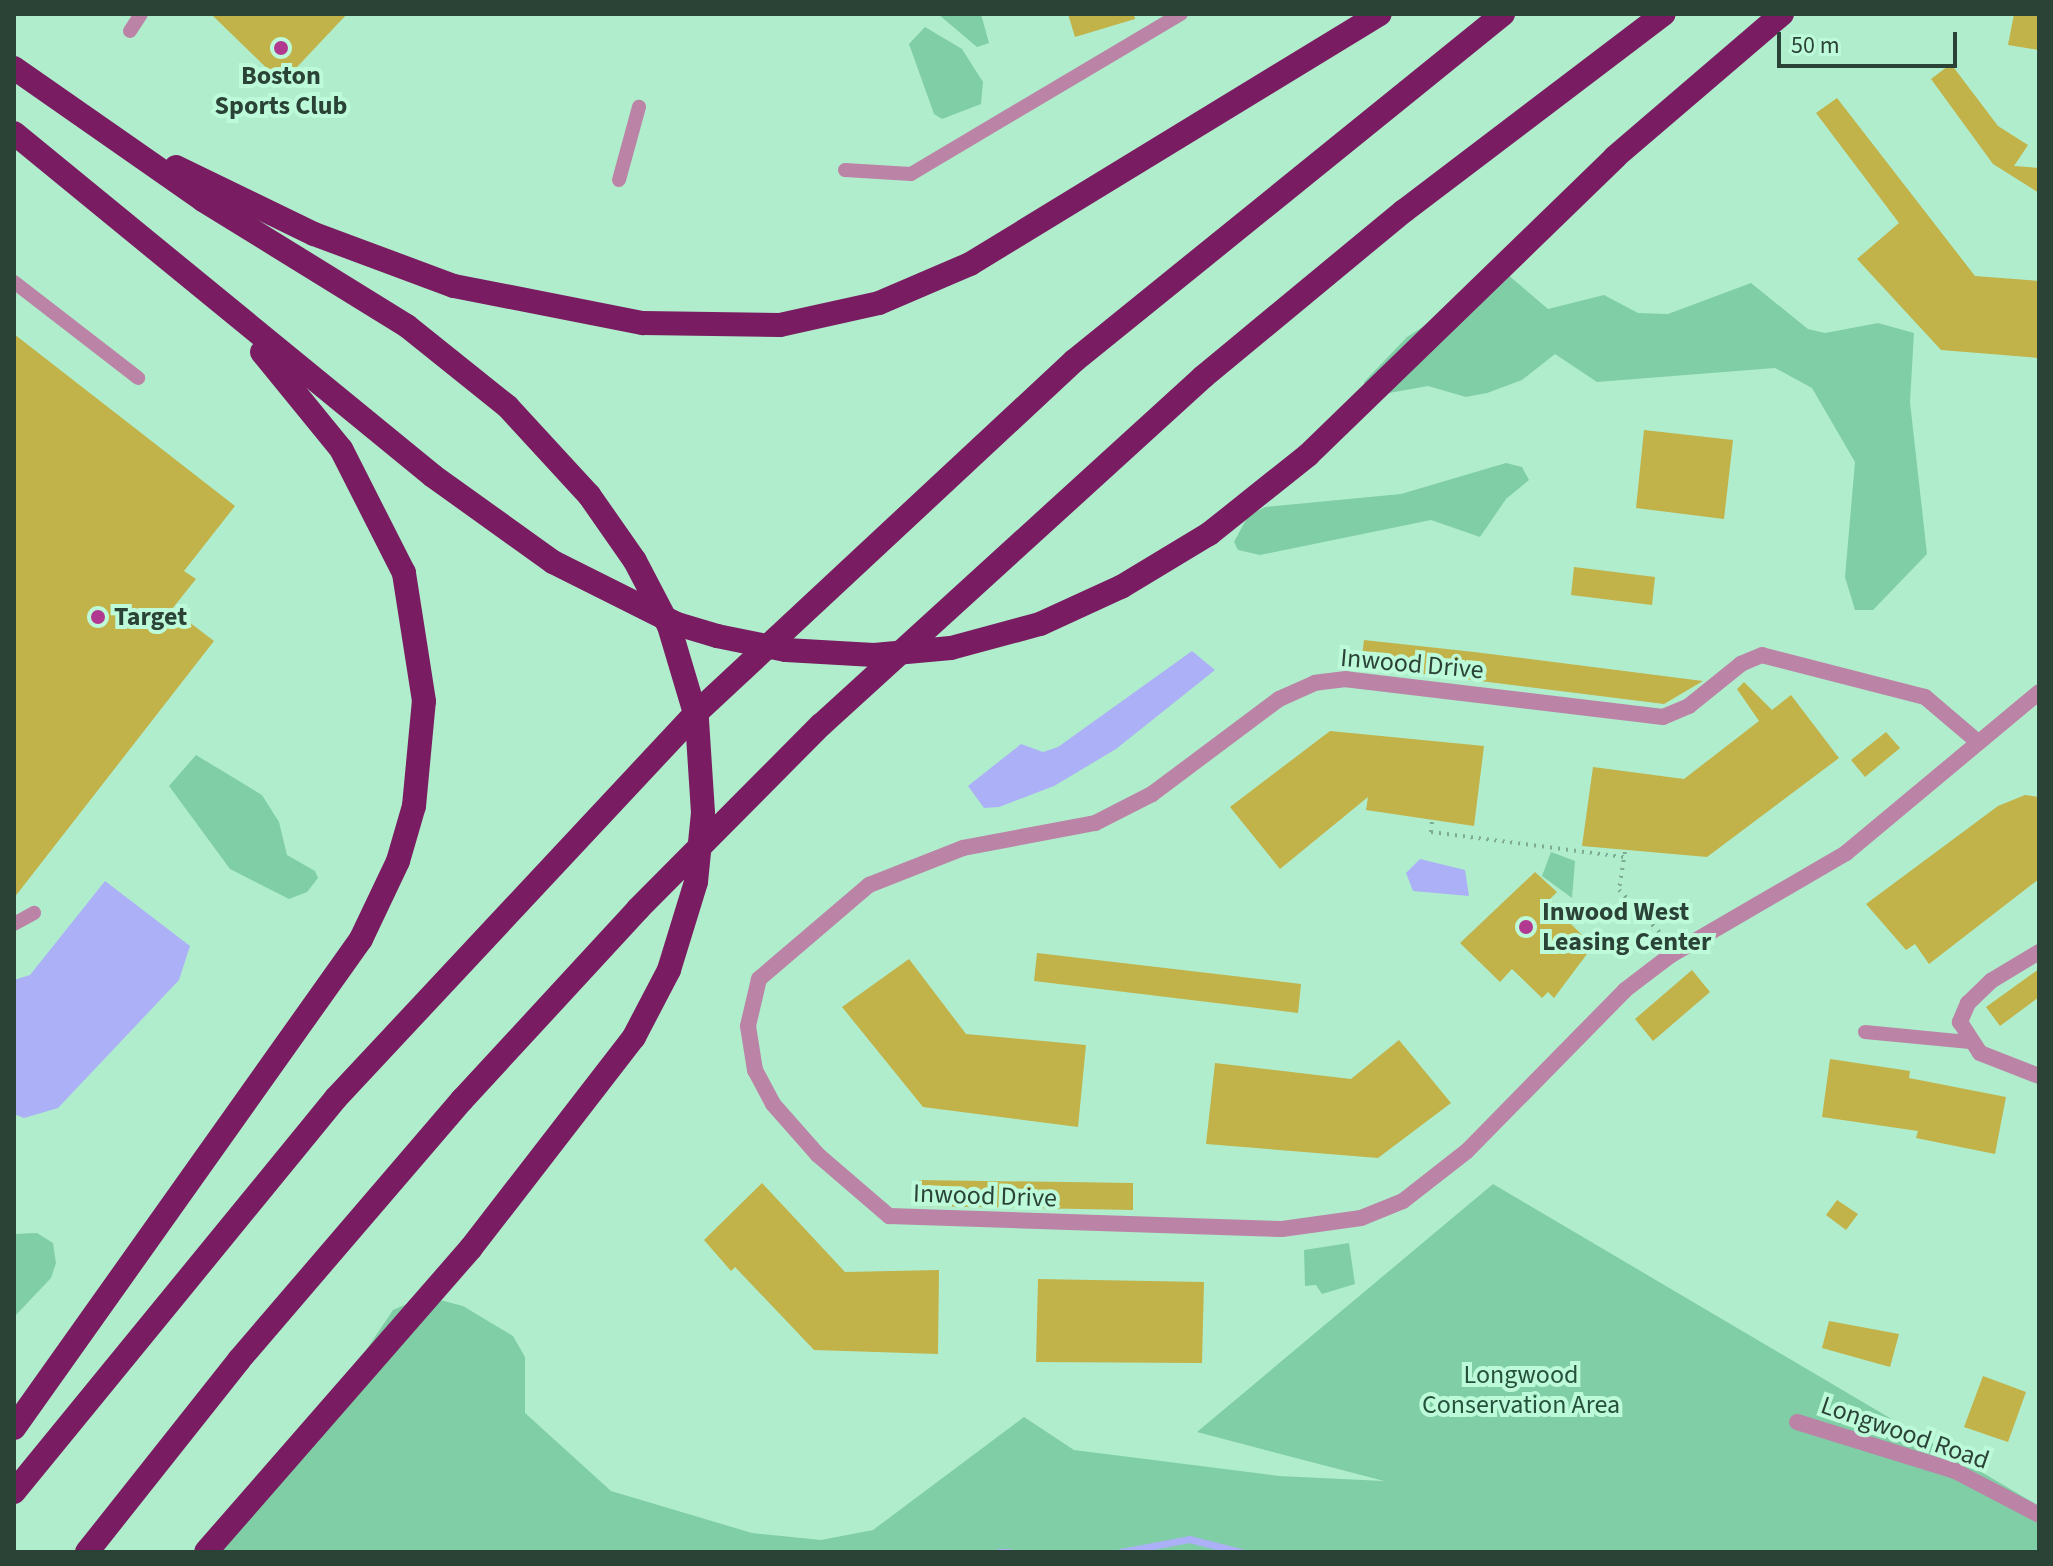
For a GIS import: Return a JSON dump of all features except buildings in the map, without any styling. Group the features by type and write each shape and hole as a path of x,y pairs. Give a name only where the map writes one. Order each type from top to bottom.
{"highway":[{"path":"135,149 314,234 454,286 643,323 780,325 879,303 970,264 1380,14"},
{"path":"14,1492 336,1098 704,705 1074,361 1503,14"},
{"path":"87,1552 239,1360 434,1132 638,909 821,725 1042,518 1236,349 1448,177 1664,14"},
{"path":"14,133 433,476 553,562 677,624 750,645 814,653 874,655 962,646 1088,604 1209,534 1308,455 1664,111 1782,14"},
{"path":"14,68 135,149 203,200 378,307 457,361 531,430 589,495 648,582 678,648 697,720 703,801 699,860 669,970 620,1058 424,1304 206,1552"},
{"path":"14,1428 361,939 398,861 419,779 421,652 404,573 384,523 305,400 193,281"}],"street":[{"name":"Inwood Drive","path":"1978,742 1925,697 1762,655 1741,664 1689,706 1663,717 1322,681 1279,699 1152,794 1095,823 963,848 869,885 759,979 748,1026 755,1070 773,1104 844,1182 889,1216 1309,1227 1376,1213 1433,1181 1599,1013 1678,952 1828,865 2039,692"},
{"path":"2039,952 1968,1003 1960,1029 1968,1042 2039,1076"},
{"name":"Longwood Road","path":"1797,1422 1955,1471 2039,1515"}],"lane":[{"path":"130,31 141,14"},
{"path":"845,170 911,174 1181,14"},
{"path":"619,180 639,107"},
{"path":"14,282 138,378"},
{"path":"14,924 34,913"},
{"path":"1865,1032 1968,1042"}],"path":[{"path":"1432,822 1431,832 1625,855 1619,890 1678,952"}],"green space":[{"path":"938,14 981,14 989,43 977,47"},
{"path":"925,27 962,49 983,82 981,104 942,119 934,114 909,44"},
{"path":"1506,273 1548,309 1604,295 1638,313 1668,314 1751,283 1808,329 1825,333 1878,323 1914,333 1910,402 1927,554 1873,610 1855,610 1845,577 1855,462 1812,388 1775,368 1597,382 1555,354 1522,380 1466,397 1428,386 1389,393 1365,389 1364,382 1407,337"},
{"path":"1506,463 1522,467 1529,480 1506,499 1480,537 1431,520 1260,555 1238,550 1234,542 1248,516 1265,507 1401,494"},
{"path":"196,755 262,795 279,822 287,855 315,871 318,878 307,892 289,899 230,869 169,786"},
{"path":"1551,852 1575,861 1572,898 1542,876"},
{"name":"Longwood Conservation Area","path":"1493,1184 2039,1506 2039,1552 214,1552 328,1407 393,1310 425,1296 463,1306 513,1336 525,1357 525,1413 611,1491 752,1533 821,1540 873,1530 1024,1417 1074,1450 1279,1476 1384,1481 1197,1432"},
{"path":"37,1233 53,1243 56,1263 51,1278 14,1317 14,1234"},
{"path":"1349,1243 1355,1284 1322,1294 1316,1285 1305,1286 1304,1250"}],"water":[{"path":"1192,651 1215,670 1116,749 1054,786 999,807 984,808 968,786 1021,744 1043,752 1058,747"},
{"path":"1420,859 1465,870 1469,896 1413,891 1406,873"},
{"path":"105,881 190,946 179,980 58,1108 24,1118 14,1114 14,980 30,975"}],"waterway":[{"path":"1121,1552 1189,1539 1241,1552"},
{"path":"999,1552 1009,1552"}],"place":[{"name":"Boston Sports Club","path":"281,48"},
{"name":"Target","path":"98,617"},
{"name":"Inwood West Leasing Center","path":"1526,927"}]}
